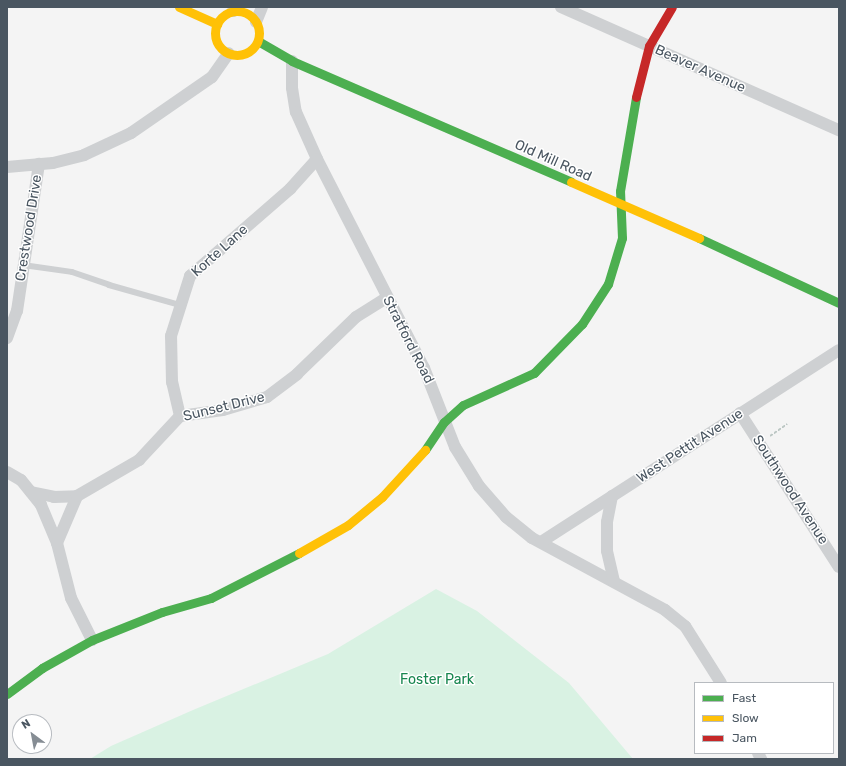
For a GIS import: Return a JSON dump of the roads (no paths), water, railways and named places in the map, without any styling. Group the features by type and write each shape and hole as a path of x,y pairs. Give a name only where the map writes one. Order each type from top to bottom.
{"street":[{"path":"178,7 217,24"},
{"path":"256,22 246,13 233,9 217,24 217,41 229,53 235,55 249,52 258,41 256,22 262,7"},
{"name":"Beaver Avenue","path":"561,7 839,130"},
{"path":"7,694 42,668 92,640 162,612 211,598 293,557 348,525 382,497 419,458 444,422 463,405 534,373 582,324 608,284 622,238 622,206 620,191 640,75 649,46 672,7"},
{"name":"Old Mill Road","path":"258,41 292,61 622,206 672,226 839,303"},
{"path":"7,167 53,163 84,155 131,132 169,109 212,77 229,53"},
{"name":"Stratford Road","path":"292,61 292,88 296,112 317,159 386,298 424,368 455,447 479,486 506,516 541,542 665,610 685,626 720,682"},
{"name":"Korte Lane","path":"180,416 172,382 171,336 190,276 290,189 317,159"},
{"name":"Crestwood Drive","path":"7,338 17,311 39,164"},
{"name":"Sunset Drive","path":"31,492 54,497 77,496 139,460 180,416 223,410 267,397 297,374 356,317 386,298"},
{"name":"West Pettit Avenue","path":"541,542 839,350"},
{"name":"Southwood Avenue","path":"740,413 839,567"},
{"path":"7,472 21,480 42,505 57,543 71,598 92,640"},
{"path":"57,543 77,496"},
{"path":"612,496 607,522 607,552 614,581"}],"lane":[{"path":"23,265 72,272 109,286 180,305"}],"park label":[{"name":"Foster Park","path":"437,680"}]}
